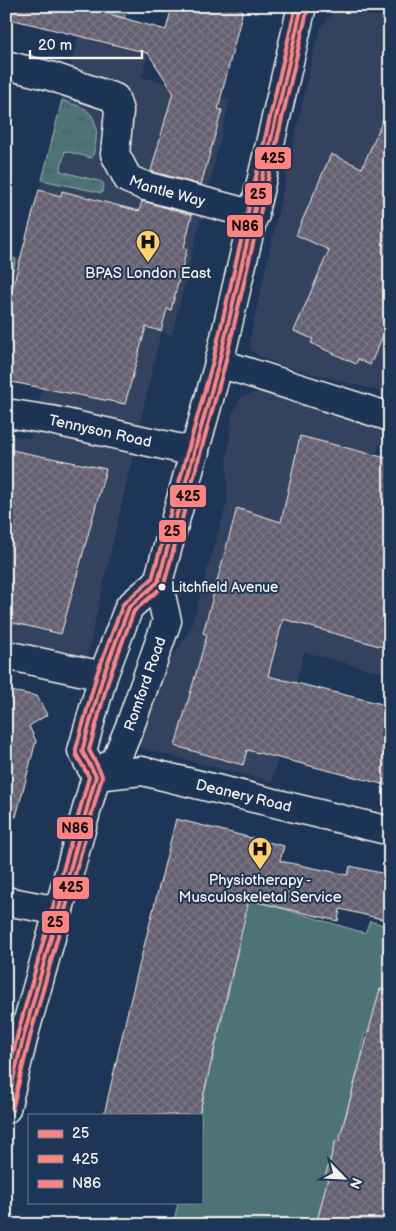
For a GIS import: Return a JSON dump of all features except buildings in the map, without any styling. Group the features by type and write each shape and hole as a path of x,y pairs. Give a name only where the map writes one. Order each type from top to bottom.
{"main road":[{"name":"Romford Road","path":"96,776 116,760 130,726 167,620 158,582 220,364 302,6"},
{"name":"Mantle Way","path":"6,65 50,76 115,98 119,111 115,154 128,178 145,186 255,215"},
{"path":"220,364 390,418"},
{"name":"Tennyson Road","path":"6,413 51,420 195,452"},
{"path":"6,1109 25,1031 96,776 82,751 103,676 129,606 158,582"},
{"path":"6,656 103,676"},
{"name":"Deanery Road","path":"96,776 142,772 390,831"},
{"path":"6,901 59,911"}],"shaded area":[{"path":"339,6 390,6 390,394 280,365 251,351 250,338 315,46 321,28"},
{"path":"78,35 150,48 142,77 230,100 172,335 161,332 87,657 6,640 6,435 30,439 62,307 8,292 16,259 20,260 42,180"},
{"path":"254,393 267,393 386,430 360,499 390,563 390,675 304,652 272,782 136,747 150,701 168,664 191,626 227,502 227,459 232,414 241,397"}],"green space":[{"path":"80,6 125,6 125,18"},
{"path":"62,100 83,108 90,113 96,125 96,139 92,158 65,151 60,171 102,182 104,185 102,193 42,180"},
{"path":"6,257 16,259 6,299"},
{"path":"229,894 365,933 370,921 390,927 390,1040 365,1033 360,1051 363,1052 342,1128 378,1152 336,1140 325,1177 366,1189 324,1196 316,1225 173,1225 178,1204 202,1204 202,1114 199,1114 208,1077 172,1052 212,1062 223,1014 184,1003 188,990 227,999 238,949 200,939"}],"transit line":[{"name":"N86","path":"6,1082 89,777 76,754 76,749 97,674 123,604 152,579 213,361 296,6"},
{"name":"25","path":"6,1108 25,1031 96,776 82,751 103,676 129,607 158,582 219,363 302,6"},
{"name":"425","path":"12,1110 31,1033 102,777 89,750 109,678 134,611 164,584 225,364 308,7"}],"place":[{"name":"BPAS London East","path":"148,263"},
{"name":"Litchfield Avenue","path":"162,587"},
{"name":"Physiotherapy - Musculoskeletal Service","path":"260,870"}]}
